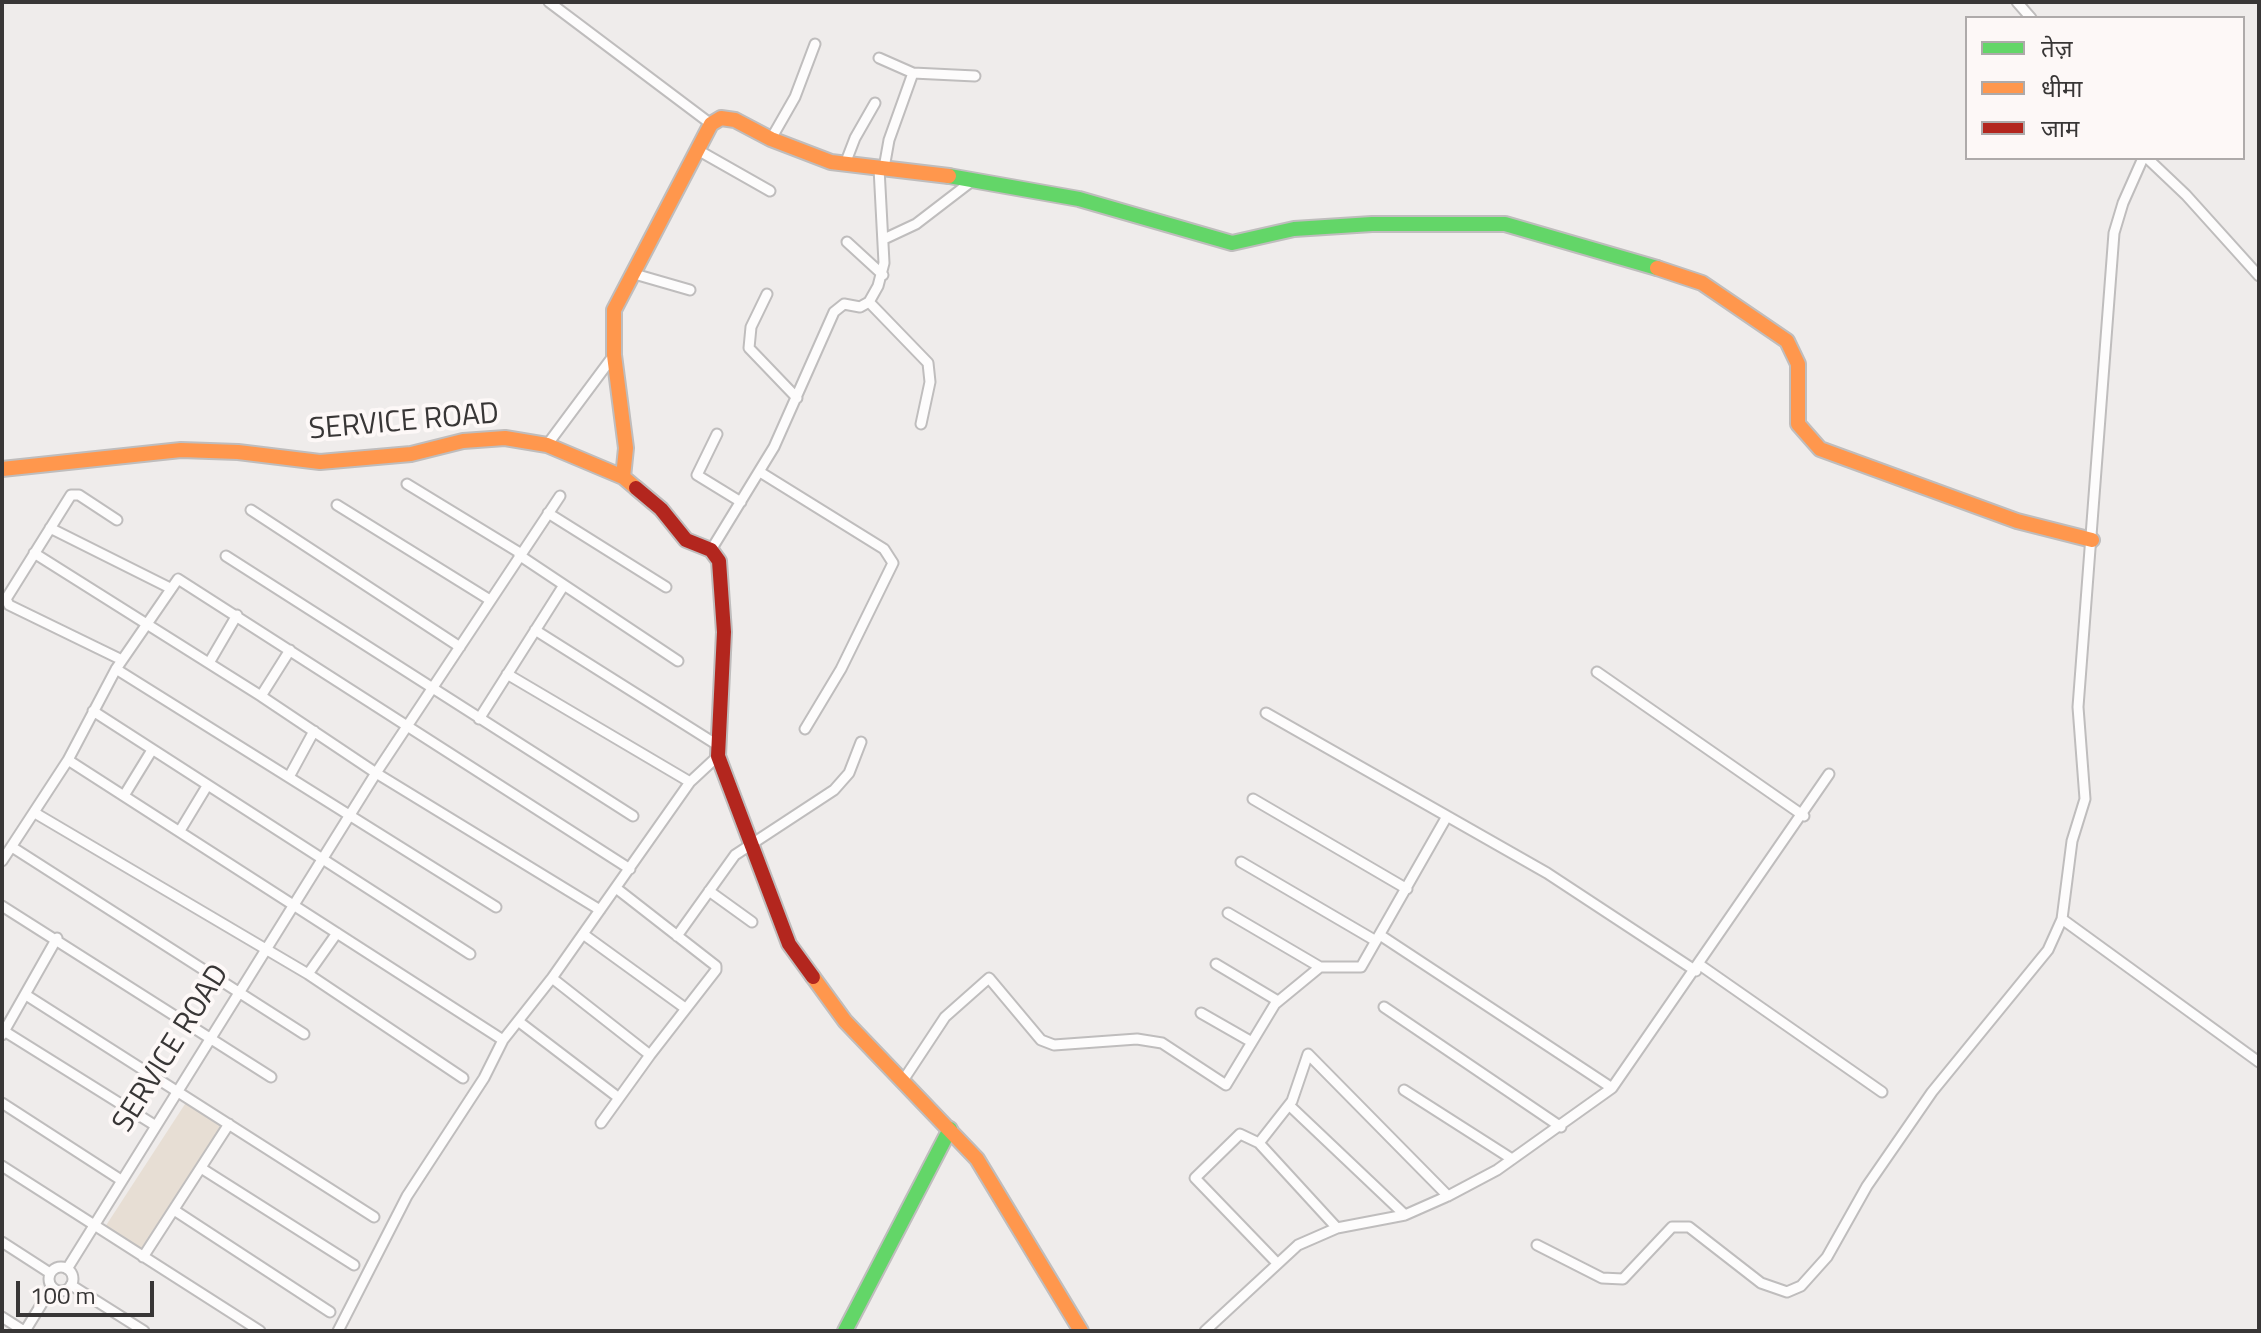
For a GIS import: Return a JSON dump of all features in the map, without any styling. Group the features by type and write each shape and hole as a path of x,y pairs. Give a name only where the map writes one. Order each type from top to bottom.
{"street":[{"path":"549,2 711,124"},
{"path":"771,139 795,97 815,44"},
{"path":"879,58 913,73 975,76"},
{"path":"913,73 881,168 879,217 884,239 883,275 869,302 860,307 844,304 834,312 797,398 760,472 711,550 721,569 724,632 719,751 748,843 798,959 845,1021 904,1079 977,1159 1081,1331"},
{"path":"845,164 855,138 875,103"},
{"path":"623,477 626,448 614,355 614,310 696,149 711,124 721,118 735,120 771,139 845,164 906,168 1079,199 1232,243 1294,229 1386,224 1505,224 1629,259 1702,283 1787,341 1798,364 1798,424 1820,449 2017,521 2092,540"},
{"path":"696,149 770,191"},
{"path":"1537,1245 1602,1278 1623,1279 1672,1227 1689,1227 1761,1283 1787,1292 1801,1286 1827,1257 1867,1186 1932,1092 2048,950 2062,919 2072,841 2085,799 2078,707 2114,233 2123,203 2144,160"},
{"path":"2147,160 2186,195 2259,276"},
{"path":"884,239 916,224 972,181"},
{"path":"847,242 883,275"},
{"path":"631,273 690,290"},
{"path":"767,294 751,327 749,348 797,398"},
{"path":"869,302 928,363 930,382 921,424"},
{"path":"547,445 614,355"},
{"path":"717,434 697,469 697,475 741,502"},
{"name":"SERVICE ROAD","path":"2,469 181,450 238,452 320,462 411,454 463,441 530,440 623,477 661,509 686,540 711,550"},
{"path":"760,472 884,549 893,559 893,569 805,729"},
{"path":"407,484 520,554 678,661"},
{"path":"117,520 72,494 7,595 9,605 119,664 289,777 496,907"},
{"name":"SERVICE ROAD","path":"67,1269 376,773 560,496"},
{"path":"337,505 490,600"},
{"path":"251,510 460,647"},
{"path":"548,513 666,587"},
{"path":"50,528 170,588"},
{"path":"34,553 261,696 376,773 600,910"},
{"path":"226,556 633,816"},
{"path":"2,861 68,760 119,664 178,579 186,581 630,869"},
{"path":"479,719 564,585"},
{"path":"209,663 237,615"},
{"path":"535,630 719,751"},
{"path":"261,696 290,650"},
{"path":"1597,672 1804,816"},
{"path":"507,674 690,782"},
{"path":"93,711 470,954"},
{"path":"1266,713 1547,873 1698,968 1882,1092"},
{"path":"289,777 314,731"},
{"path":"677,936 748,843 834,790 849,773 861,742"},
{"path":"125,794 152,750"},
{"path":"338,1331 407,1196 484,1078 503,1040 552,978 690,782 719,751"},
{"path":"68,760 181,829 294,906 503,1040"},
{"path":"1205,1331 1276,1262 1298,1245 1337,1228 1405,1215 1448,1196 1561,1127 1612,1088 1804,816 1829,774"},
{"path":"181,829 207,786"},
{"path":"1253,799 1407,889"},
{"path":"35,813 308,974 463,1078"},
{"path":"1228,913 1320,967 1361,967 1446,818"},
{"path":"12,847 237,994 304,1034"},
{"path":"1241,862 1378,938 1612,1088"},
{"path":"601,1123 716,966 616,888"},
{"path":"709,891 752,922"},
{"path":"2,906 57,938 271,1077"},
{"path":"2062,919 2259,1062"},
{"path":"308,974 337,933"},
{"path":"583,934 685,1008"},
{"path":"57,938 3,1033 156,1126"},
{"path":"1216,964 1278,1001"},
{"path":"904,1079 945,1017 989,978 1041,1040 1054,1045 1137,1039 1162,1043 1226,1085 1266,1012 1320,967"},
{"path":"552,978 650,1055"},
{"path":"26,995 374,1217"},
{"path":"1384,1007 1561,1127"},
{"path":"1201,1013 1250,1041"},
{"path":"518,1021 619,1098"},
{"path":"1259,1143 1290,1106 1308,1054 1448,1196"},
{"path":"1404,1090 1512,1159"},
{"path":"2,1103 121,1180"},
{"path":"1290,1106 1405,1215"},
{"path":"143,1257 229,1124"},
{"path":"845,1331 950,1129"},
{"path":"1276,1262 1195,1178 1240,1134 1259,1143 1337,1228"},
{"path":"2,1166 260,1331"},
{"path":"201,1168 354,1265"},
{"path":"174,1210 330,1312"},
{"path":"2,1242 50,1273 52,1287 25,1331 2,1317"},
{"path":"50,1273 59,1267 67,1269 73,1277 71,1285 61,1291 52,1287"},
{"path":"71,1285 144,1331"}],"shaded area":[{"path":"187,1101 222,1124 141,1249 105,1227"}],"traffic: fast":[{"path":"949,176 1079,199 1232,243 1294,229 1372,224 1505,224 1657,268"},
{"path":"845,1331 950,1129"}],"traffic: slow":[{"path":"623,477 626,448 614,355 614,310 711,124 721,118 735,120 771,139 831,162 949,176"},
{"path":"1657,268 1702,283 1787,341 1798,364 1798,424 1820,449 2017,521 2092,540"},
{"path":"2,469 181,450 238,452 320,462 411,454 463,441 505,438 547,445 623,477 636,488"},
{"path":"813,977 845,1021 977,1159 1081,1331"}],"traffic: jam":[{"path":"636,488 661,509 686,540 711,550 719,561 724,632 718,756 789,944 813,977"}]}
